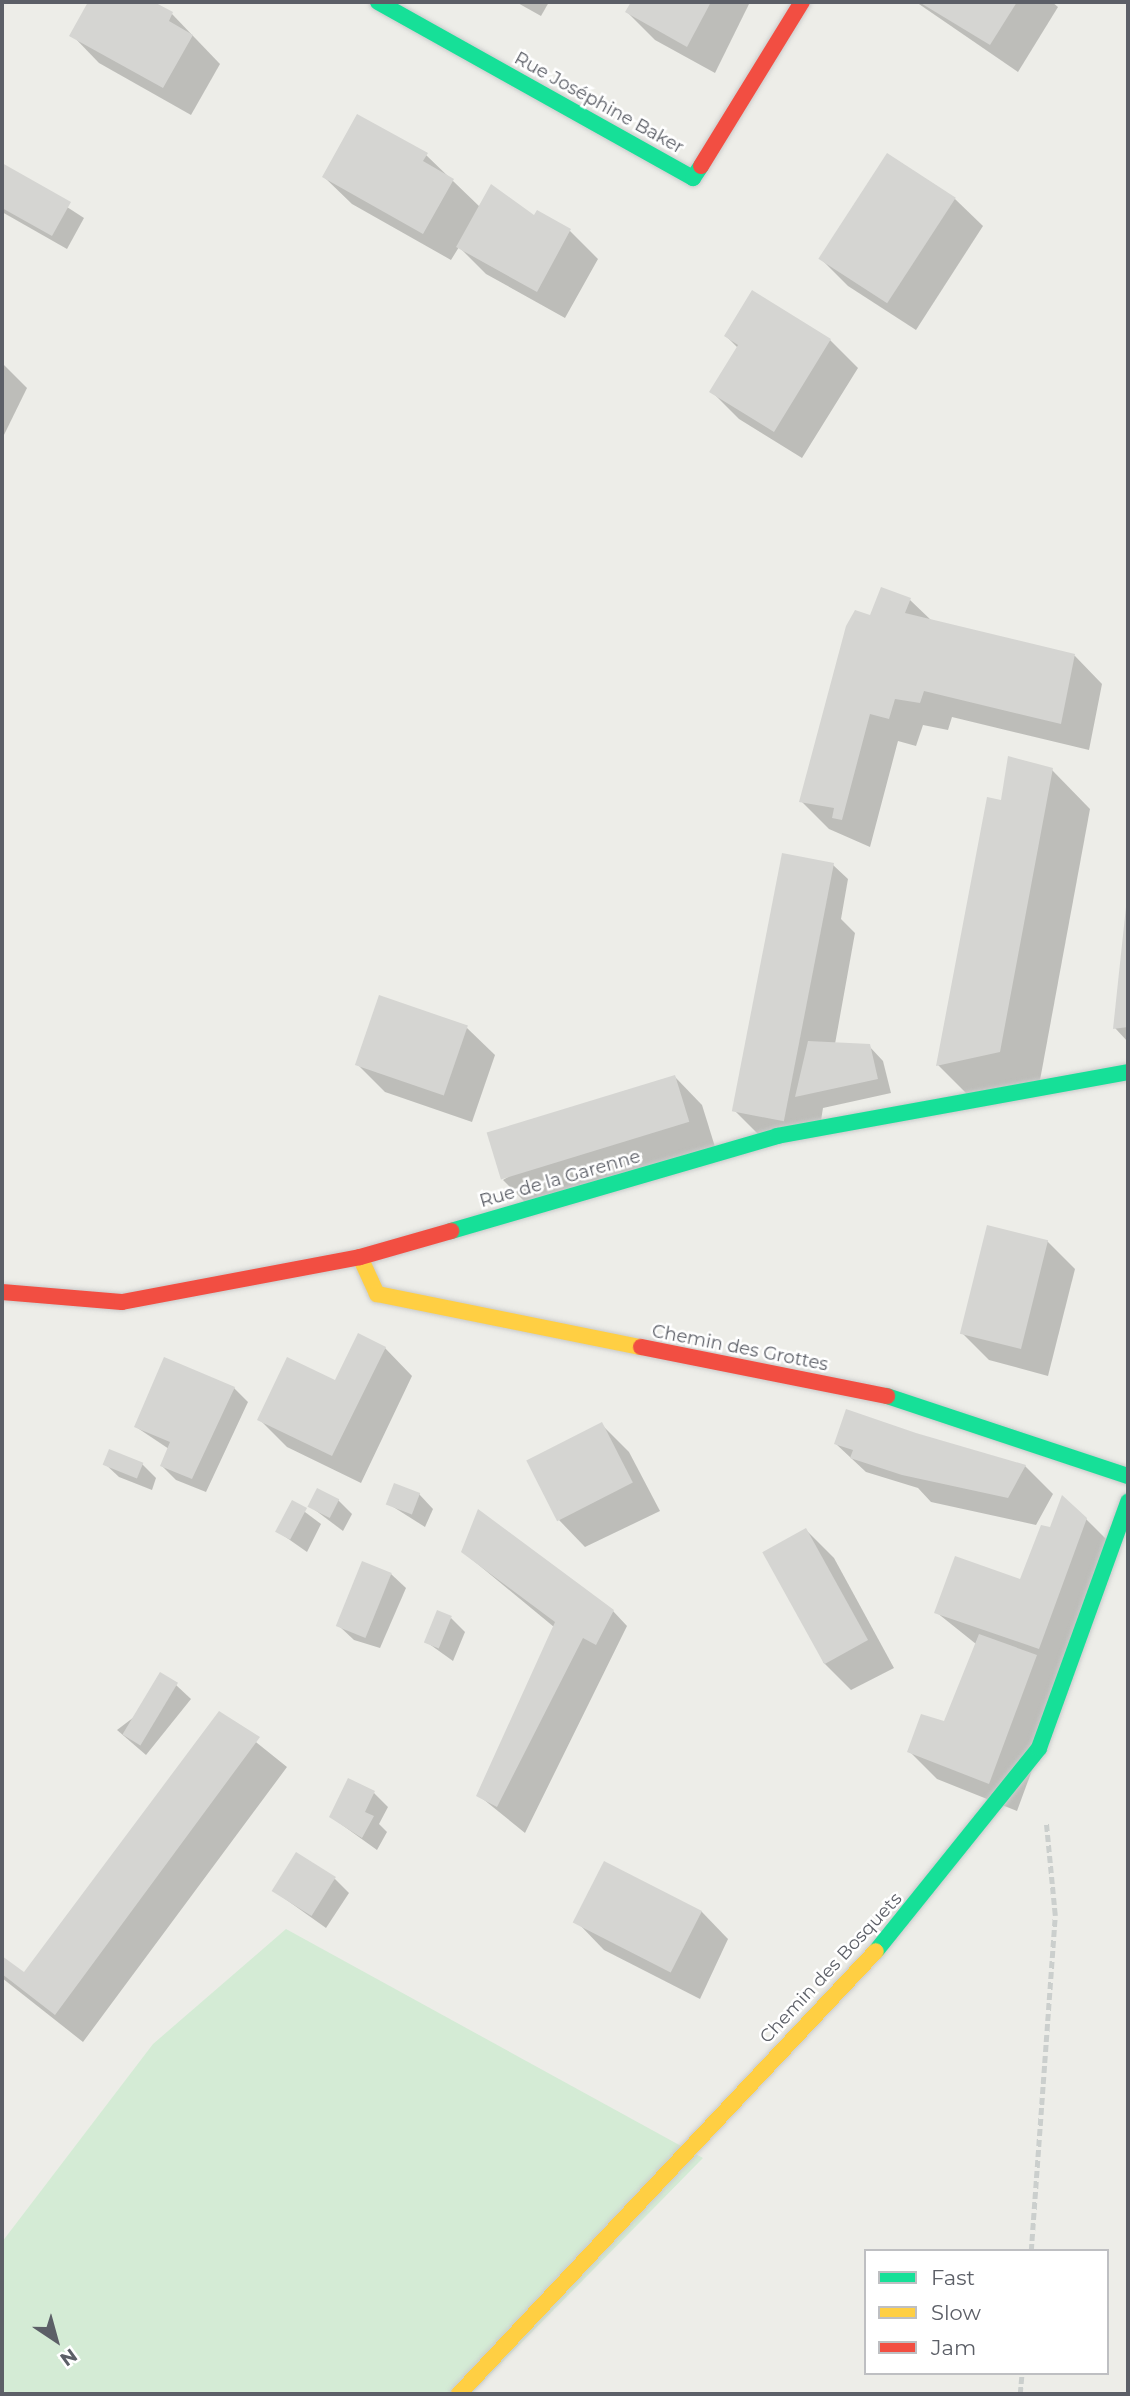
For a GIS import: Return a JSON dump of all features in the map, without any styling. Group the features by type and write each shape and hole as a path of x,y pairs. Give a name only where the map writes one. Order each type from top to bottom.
{"street":[{"name":"Rue Joséphine Baker","path":"378,2 693,178 802,2"},
{"name":"Rue de la Garenne","path":"2,1292 122,1303 360,1257 777,1136 1128,1072"},
{"name":"Chemin des Grottes","path":"360,1257 377,1294 901,1399 1128,1476"},
{"name":"Chemin des Bosquets","path":"458,2394 910,1914 1039,1748 1128,1502"}],"path":[{"path":"1031,2249 1055,1915 1045,1812"},
{"path":"1020,2394 1022,2375"}],"green space":[{"path":"286,1929 703,2158 471,2394 2,2394 2,2242 153,2044"}],"building":[{"path":"88,2 154,2 173,12 169,21 193,35 163,88 69,36"},
{"path":"631,2 711,2 687,47 625,12"},
{"path":"919,2 1017,2 990,45"},
{"path":"357,114 428,153 423,161 454,179 423,234 322,177"},
{"path":"887,153 956,198 887,303 818,259"},
{"path":"2,163 71,202 52,236 2,208"},
{"path":"491,184 534,215 537,210 571,229 537,292 456,247"},
{"path":"752,290 831,339 774,432 709,392 738,345 724,336"},
{"path":"881,587 911,598 905,613 1075,654 1061,724 924,691 920,703 895,699 889,719 870,714 842,820 832,818 834,808 799,802 846,626 855,610 870,615"},
{"path":"1008,756 1053,768 1000,1052 936,1066 987,797 1001,800"},
{"path":"782,853 834,863 784,1121 732,1111"},
{"path":"1126,907 1128,1027 1113,1029"},
{"path":"379,995 468,1026 444,1096 355,1065"},
{"path":"808,1041 870,1044 878,1079 795,1097"},
{"path":"675,1075 689,1122 501,1179 487,1133"},
{"path":"987,1225 1048,1240 1021,1349 960,1334"},
{"path":"358,1333 386,1347 332,1456 257,1420 287,1357 335,1380"},
{"path":"164,1357 235,1387 192,1479 160,1466 170,1442 134,1427"},
{"path":"846,1409 916,1433 1026,1465 1008,1498 902,1475 850,1458 853,1450 834,1444"},
{"path":"602,1422 633,1483 557,1521 526,1461"},
{"path":"109,1449 143,1463 137,1479 103,1465"},
{"path":"394,1483 420,1493 412,1515 386,1504"},
{"path":"317,1488 339,1499 330,1518 307,1507"},
{"path":"1062,1495 1087,1518 1039,1649 934,1613 955,1556 1020,1579 1041,1525 1050,1527"},
{"path":"292,1500 307,1508 290,1540 275,1532"},
{"path":"478,1509 614,1610 596,1645 583,1638 497,1807 476,1796 555,1622 461,1552"},
{"path":"806,1528 868,1640 824,1664 762,1552"},
{"path":"362,1561 392,1573 365,1638 336,1626"},
{"path":"437,1610 452,1616 439,1648 424,1642"},
{"path":"979,1634 1037,1655 989,1784 907,1752 921,1714 944,1721"},
{"path":"160,1672 178,1683 140,1745 122,1735"},
{"path":"219,1711 260,1737 55,2015 2,1974 2,1956 24,1972"},
{"path":"348,1778 375,1791 365,1812 374,1816 362,1838 329,1817"},
{"path":"296,1852 336,1877 311,1916 272,1891"},
{"path":"604,1861 702,1911 671,1972 573,1922"}],"traffic: fast":[{"path":"378,2 693,178 701,166"},
{"path":"451,1231 777,1136 1128,1072"},
{"path":"887,1396 1128,1476"},
{"path":"876,1951 1039,1748 1128,1502"}],"traffic: slow":[{"path":"360,1257 377,1294 641,1347"},
{"path":"459,2394 876,1951"}],"traffic: jam":[{"path":"701,166 802,2"},
{"path":"2,1292 122,1302 360,1257 451,1231"},
{"path":"641,1347 887,1396"}]}
